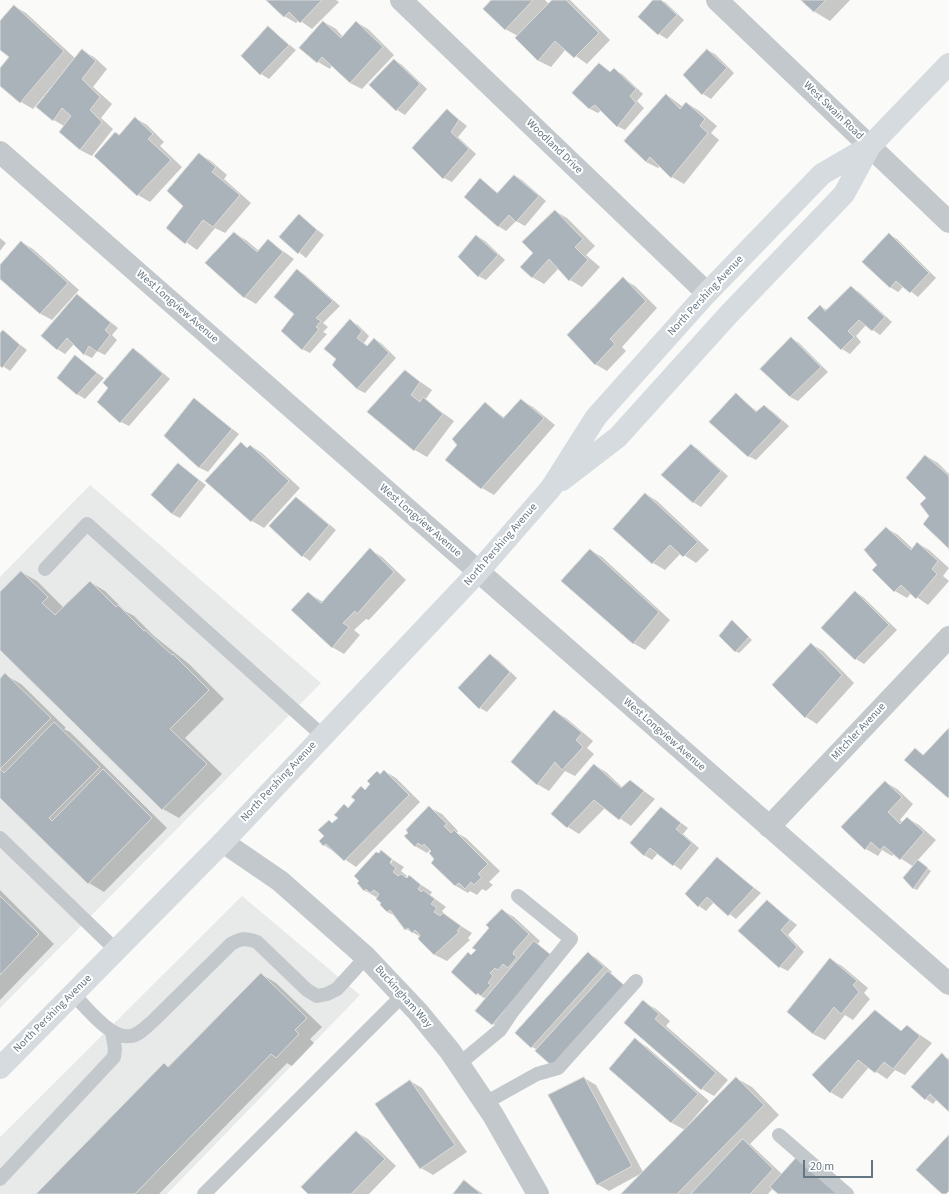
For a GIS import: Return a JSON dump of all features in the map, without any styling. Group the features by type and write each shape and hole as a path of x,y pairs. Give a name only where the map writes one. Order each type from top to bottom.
{"main road":[{"name":"North Pershing Avenue","path":"550,488 618,437 729,314 844,194 870,146 949,64"},
{"name":"North Pershing Avenue","path":"3,1060 73,994 222,842 478,572 550,488 596,417 707,294 822,174 870,146"}],"street":[{"name":"Woodland Drive","path":"401,0 707,294"},
{"name":"West Swain Road","path":"717,0 949,222"},
{"name":"West Longview Avenue","path":"0,152 949,984"},
{"name":"Mitchler Avenue","path":"769,827 949,637"},
{"name":"Buckingham Way","path":"222,842 280,881 366,957 403,995 459,1064 485,1103 537,1194"}],"lane":[{"path":"45,569 88,524 323,736"},
{"path":"0,838 116,950"},
{"path":"459,1064 500,1030 512,1012 572,939 518,896"},
{"path":"73,994 112,1032 131,1036 141,1031 230,944 239,939 257,942 307,990 317,996 327,994 337,989 366,957"},
{"path":"485,1103 537,1074 558,1068 636,981"},
{"path":"204,1194 403,995"},
{"path":"0,1179 114,1057 115,1049 112,1032"},
{"path":"779,1135 847,1194"}],"shaded area":[{"path":"90,485 321,683 0,1008 0,577"},
{"path":"242,896 360,995 167,1194 0,1194 0,1137"}],"building":[{"path":"266,0 322,0 300,23 289,12 284,17"},
{"path":"491,0 533,0 505,30 483,9"},
{"path":"552,0 566,0 599,33 574,58 555,41 538,61 515,38"},
{"path":"653,0 661,0 677,15 658,35 638,17"},
{"path":"801,0 826,0 814,12"},
{"path":"14,5 64,51 20,103 0,86 0,68 9,57 0,50 0,21"},
{"path":"323,21 341,38 356,21 383,47 350,83 322,57 317,63 299,48"},
{"path":"268,26 289,45 260,75 241,56"},
{"path":"82,49 96,61 82,79 100,97 90,110 102,122 80,150 59,132 71,116 62,108 53,121 36,107"},
{"path":"707,49 727,68 702,95 683,75"},
{"path":"394,59 420,84 396,111 369,85"},
{"path":"599,63 610,72 614,68 636,89 630,96 636,103 617,127 595,105 589,109 572,93"},
{"path":"666,94 680,109 686,102 705,119 700,126 708,133 671,178 650,157 646,162 624,141"},
{"path":"447,109 459,120 451,132 469,149 443,179 412,148"},
{"path":"135,117 153,134 148,139 171,160 137,196 94,156 115,132 119,135"},
{"path":"199,153 216,167 212,172 240,195 213,227 203,220 185,244 166,228 183,206 167,191"},
{"path":"514,175 539,196 516,222 509,215 498,227 464,197 480,178 497,193"},
{"path":"555,210 583,239 575,247 588,260 569,281 549,259 532,278 520,267 533,253 522,242"},
{"path":"299,214 317,230 298,254 279,237"},
{"path":"234,232 257,252 268,239 283,252 244,298 205,263"},
{"path":"889,233 929,273 910,293 896,281 890,288 862,262"},
{"path":"476,235 498,255 478,277 458,257"},
{"path":"21,241 68,283 40,314 0,279 0,265"},
{"path":"297,269 333,301 316,318 321,321 316,327 319,329 302,350 281,331 294,314 274,297"},
{"path":"623,277 646,301 610,339 615,344 595,365 567,335"},
{"path":"851,286 885,317 872,331 859,320 848,331 854,337 841,350 807,318 820,305 825,311"},
{"path":"77,294 111,323 105,330 110,335 97,352 89,346 84,355 67,338 57,350 41,336"},
{"path":"350,319 362,331 357,338 367,346 374,338 389,353 357,389 332,365 336,359 324,349"},
{"path":"3,330 20,345 2,368 0,366 0,333"},
{"path":"791,337 821,367 790,397 760,369"},
{"path":"133,348 163,374 120,423 97,402 108,388 103,383"},
{"path":"75,355 97,373 77,395 57,378"},
{"path":"405,370 420,382 411,395 420,402 423,397 443,414 414,451 367,412"},
{"path":"736,393 756,412 764,405 782,421 748,457 709,422"},
{"path":"194,398 232,429 199,468 164,436"},
{"path":"521,399 544,418 481,489 445,460 457,445 452,439 485,402 503,418"},
{"path":"241,442 247,448 250,445 289,481 251,522 205,481"},
{"path":"691,444 721,471 693,503 661,475"},
{"path":"925,455 949,476 949,549 923,524 929,516 920,504 926,498 906,478"},
{"path":"178,463 199,480 172,514 151,495"},
{"path":"645,493 698,542 683,557 670,545 652,564 613,529"},
{"path":"296,497 329,525 302,557 269,526"},
{"path":"886,527 911,550 917,542 938,561 932,569 937,574 916,599 901,585 894,592 872,570 877,565 864,550"},
{"path":"370,548 394,572 357,614 355,611 343,623 349,627 332,648 291,610 308,592 321,603"},
{"path":"590,549 659,612 633,644 561,581"},
{"path":"21,571 48,597 42,603 55,615 90,581 116,607 118,605 144,631 145,630 172,655 173,654 209,690 170,729 207,764 162,810 0,650 0,592"},
{"path":"855,591 889,625 855,660 821,628"},
{"path":"732,620 749,637 735,652 719,636"},
{"path":"811,643 842,675 805,718 772,685"},
{"path":"490,654 510,672 479,709 458,688"},
{"path":"5,673 51,718 0,769 0,679"},
{"path":"554,710 582,733 576,740 583,747 562,770 555,762 537,785 511,762"},
{"path":"54,722 100,767 49,818 52,821 103,769 152,818 88,884 0,798 0,769 4,773"},
{"path":"949,728 948,798 904,760 915,748 923,755"},
{"path":"594,764 621,788 630,780 644,791 619,820 594,800 567,828 551,814"},
{"path":"384,770 409,795 344,861 326,844 323,846 319,841 324,836 318,830 329,820 332,823 338,818 334,815 344,804 348,808 355,800 351,797 361,786 365,790 370,784 367,781 377,771 380,774"},
{"path":"885,781 902,797 888,812 900,824 907,817 924,832 900,860 884,846 880,850 871,842 865,850 841,827"},
{"path":"429,806 447,824 444,826 451,833 454,830 488,864 478,874 482,877 474,885 471,882 465,889 459,883 455,886 431,863 434,859 429,853 431,851 424,844 422,846 418,843 415,847 404,836 408,833 406,830"},
{"path":"661,807 681,823 676,829 692,843 673,866 650,848 644,856 630,843"},
{"path":"381,850 392,859 390,863 396,868 393,872 398,876 401,874 407,878 409,875 421,885 418,889 421,892 423,890 435,899 431,904 437,908 434,912 440,916 443,913 461,926 457,931 459,932 434,955 418,939 420,935 415,930 412,933 408,928 405,930 390,910 387,912 380,905 381,903 376,899 379,894 374,890 370,893 366,889 364,891 357,883 359,881 354,876 376,852 379,853"},
{"path":"717,857 754,888 728,916 707,897 698,907 685,894"},
{"path":"918,860 928,868 913,889 903,878"},
{"path":"0,896 39,934 0,975"},
{"path":"767,900 790,920 781,930 797,947 779,968 738,931"},
{"path":"502,909 529,934 514,951 513,954 517,957 508,968 503,964 498,970 495,968 490,973 493,976 488,983 491,985 481,996 478,993 476,995 451,972 468,952 471,955 476,950 472,948 489,928 486,925"},
{"path":"534,941 551,955 492,1025 475,1011"},
{"path":"588,952 604,967 531,1048 515,1033"},
{"path":"830,958 857,981 853,985 859,992 841,1014 834,1007 813,1034 787,1012"},
{"path":"608,971 625,986 552,1066 535,1051"},
{"path":"261,973 307,1018 295,1030 299,1034 276,1058 271,1054 135,1194 36,1194 164,1063 168,1067"},
{"path":"643,1000 659,1014 655,1019 716,1073 701,1090 624,1023"},
{"path":"875,1010 901,1031 907,1025 920,1036 893,1069 884,1062 875,1073 858,1060 830,1093 812,1075"},
{"path":"635,1038 698,1094 671,1123 609,1069"},
{"path":"942,1053 949,1061 949,1112 930,1094 925,1100 911,1087"},
{"path":"584,1077 632,1166 597,1185 548,1095"},
{"path":"736,1077 764,1105 677,1194 621,1194"},
{"path":"410,1080 455,1145 420,1169 375,1104"},
{"path":"356,1131 385,1159 351,1194 308,1194 301,1187"},
{"path":"949,1135 949,1191 946,1194 942,1194 916,1170"},
{"path":"743,1139 773,1169 750,1194 691,1194"},
{"path":"796,1158 837,1194 778,1194 770,1187"},
{"path":"464,1180 481,1194 453,1194"}]}
